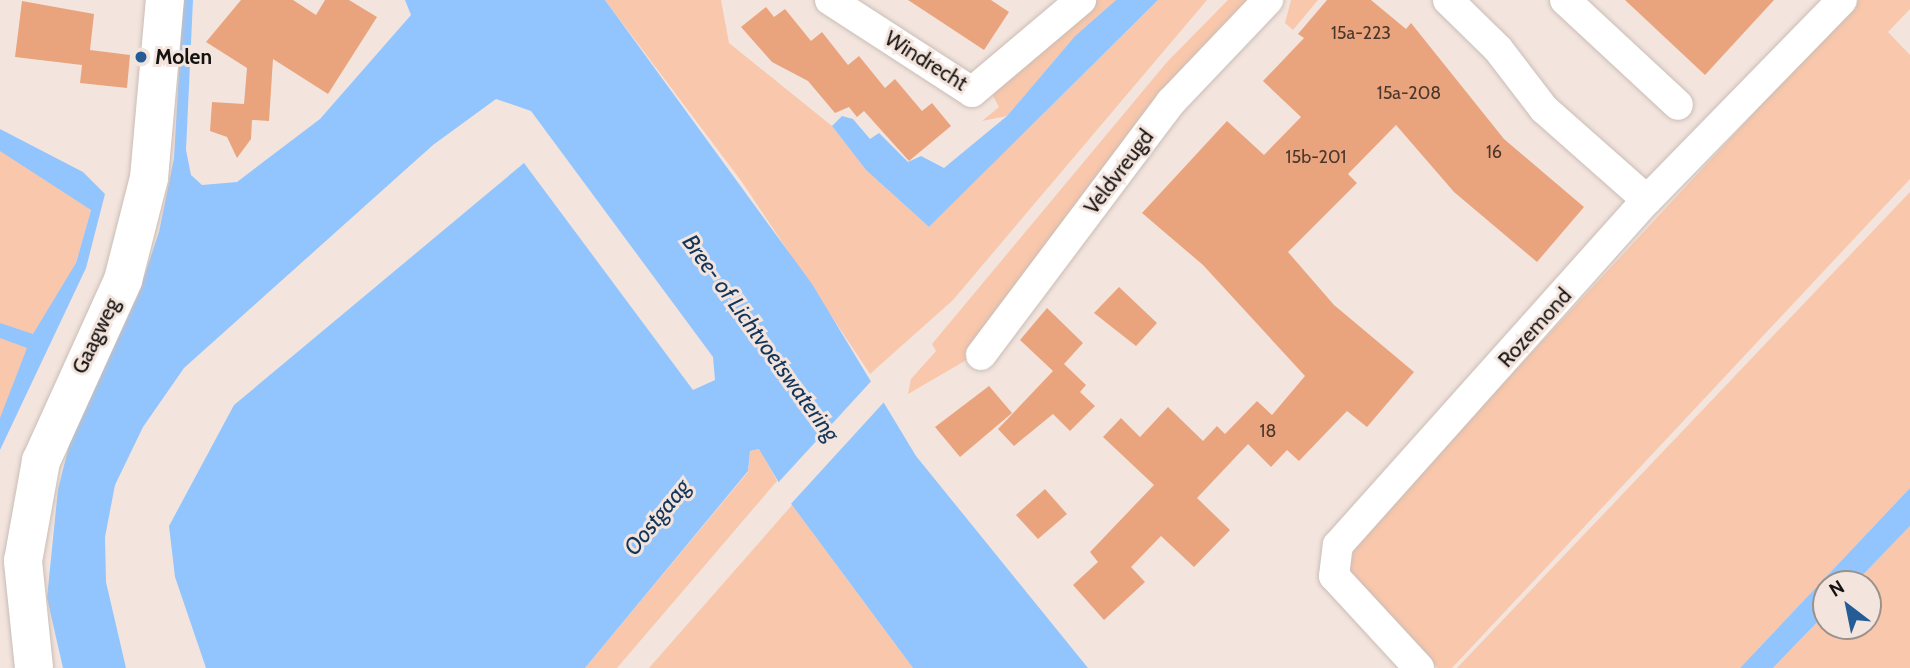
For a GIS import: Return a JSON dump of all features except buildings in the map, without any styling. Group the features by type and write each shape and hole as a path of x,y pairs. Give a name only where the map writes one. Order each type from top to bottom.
{"main road":[{"name":"Gaagweg","path":"34,668 23,561 41,461 122,280 149,178 165,0"}],"street":[{"name":"Windrecht","path":"830,0 972,92 1081,0"},
{"name":"Veldvreugd","path":"981,355 1171,102 1269,0"},
{"path":"1448,0 1498,49 1544,109 1647,200"},
{"path":"1565,0 1678,106"},
{"name":"Rozemond","path":"1419,668 1334,576 1338,545 1647,200 1842,0"}],"shaded area":[{"path":"605,0 721,0 729,43 832,126 866,170 929,227 1158,0 1207,0 953,300 870,374 742,182"},
{"path":"1095,0 1116,0 1075,36 1007,116 982,121 999,107 992,94"},
{"path":"1228,0 1256,0 975,355 908,394 911,379 936,351 932,344 1167,62"},
{"path":"1291,0 1318,0 1293,30 1285,23"},
{"path":"1859,0 1910,0 1910,9 1888,32 1910,55 1910,179 1452,668 1438,668 1356,588 1350,567 1355,543"},
{"path":"0,143 70,180 91,210 76,263 0,425"},
{"path":"1910,192 1910,488 1833,570 1812,570 1812,592 1740,668 1457,668"},
{"path":"760,449 777,481 617,668 585,668 748,472 750,451"},
{"path":"792,505 913,668 649,668"},
{"path":"1910,526 1910,668 1773,668 1812,628 1812,640 1882,640 1882,570 1868,570"}],"water":[{"path":"183,0 193,0 186,150 191,175 202,185 237,182 320,119 411,15 405,0 605,0 812,284 916,456 1088,668 913,668 792,505 759,449 750,451 748,471 585,668 206,668 175,577 169,526 234,405 524,163 693,390 715,380 713,357 531,111 496,99 433,145 184,368 143,427 115,485 105,537 106,582 126,668 63,668 47,598 58,489 70,442 138,295 159,232 174,158"},
{"path":"1116,0 1158,0 929,227 866,170 832,126 842,116 853,119 870,139 879,133 908,162 921,156 944,168 1007,116 1075,36"},
{"path":"0,129 83,172 105,194 86,268 0,450 0,418 27,348 0,338 0,323 33,334 76,263 91,210 0,151"},
{"path":"1910,488 1910,526 1868,570 1833,570"},
{"path":"1812,592 1812,628 1773,668 1740,668"}],"pier":[{"path":"875,377 885,401 789,506 776,485"}],"place":[{"name":"Molen","path":"141,57"}],"water label":[{"name":"Bree- of Lichtvoetswatering","path":"761,338"},
{"name":"Oostgaag","path":"657,517"}]}
